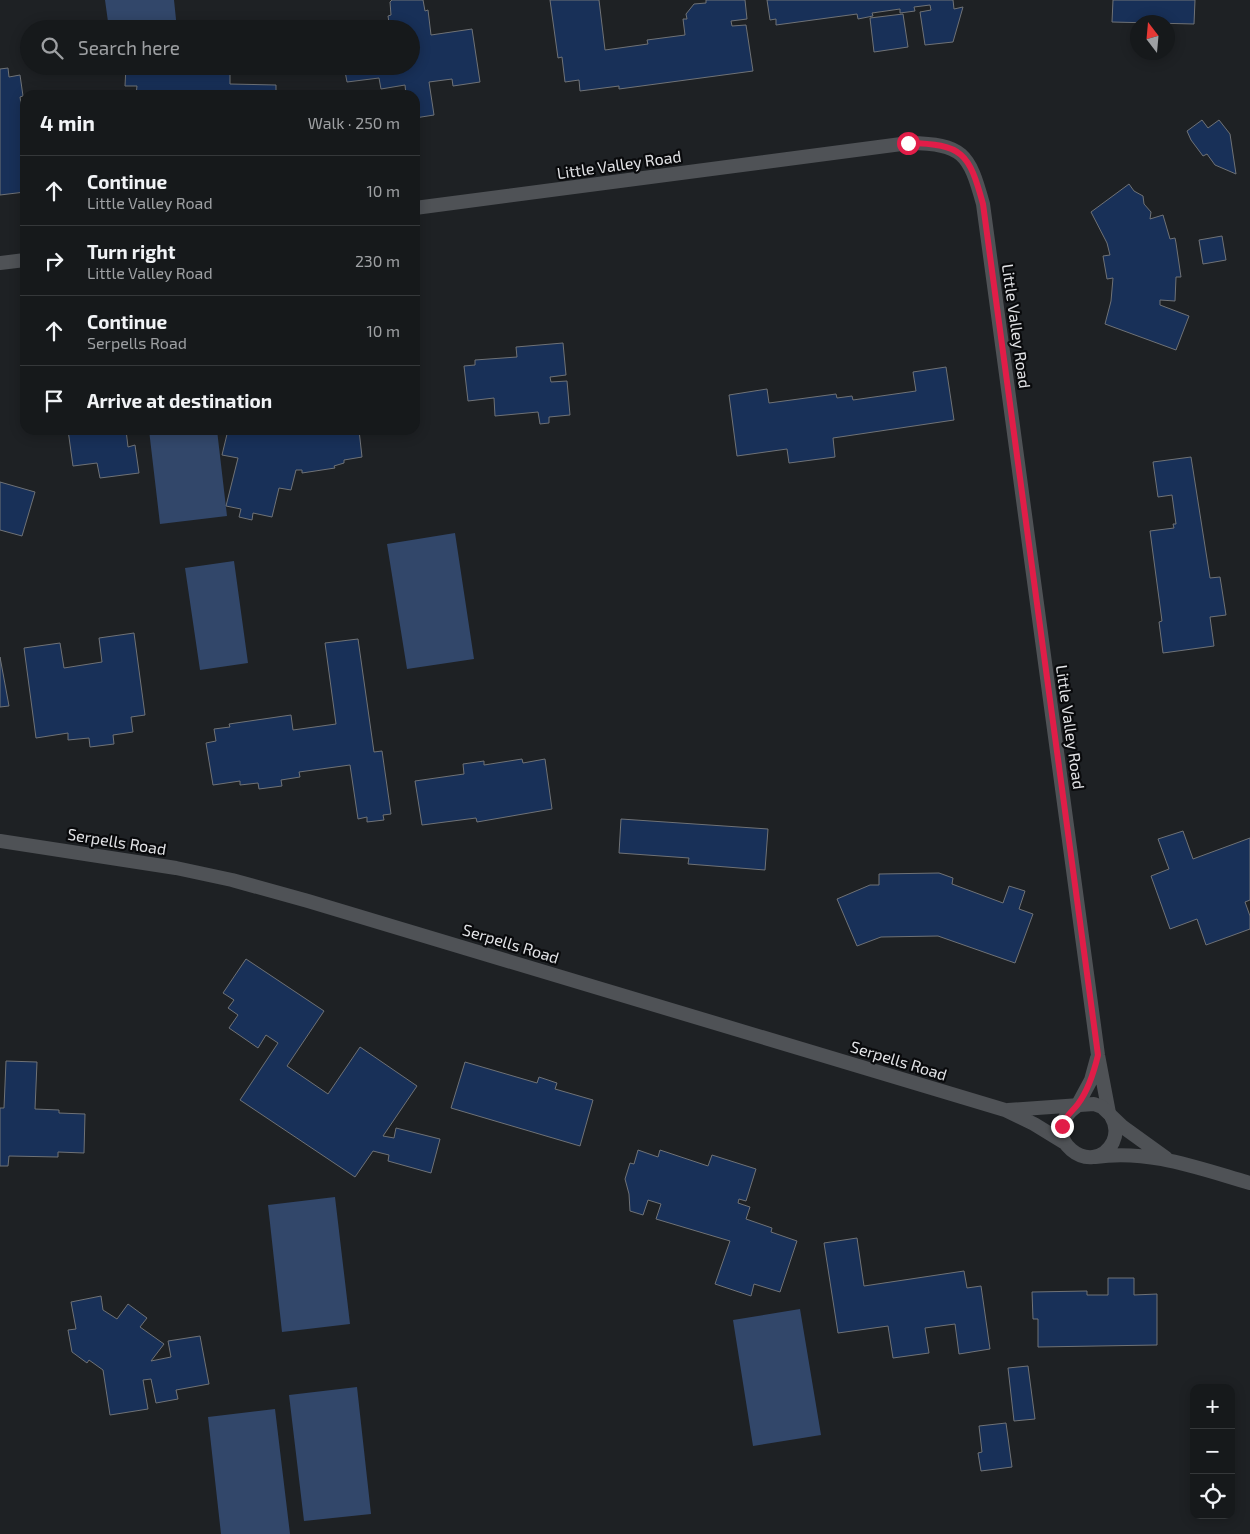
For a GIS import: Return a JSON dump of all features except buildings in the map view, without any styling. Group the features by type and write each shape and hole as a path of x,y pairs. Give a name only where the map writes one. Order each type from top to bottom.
{"street":[{"name":"Little Valley Road","path":"420,207 908,143 934,144 948,147 965,158 976,176 983,204 1098,1055 1109,1113"},
{"path":"0,263 20,261"},
{"name":"Serpells Road","path":"0,841 114,857 232,880 408,930 1005,1110 1034,1124 1065,1143 1077,1155 1095,1157 1127,1154 1166,1158 1250,1183"},
{"name":"Little Valley Road","path":"1077,1106 1091,1080 1098,1055"},
{"name":"Serpells Road","path":"1005,1110 1094,1104 1109,1113 1123,1127 1166,1158"},
{"path":"1065,1143 1062,1126 1070,1111 1077,1106"},
{"path":"1095,1157 1110,1147 1114,1139 1116,1130 1109,1113"}],"shaded area":[{"path":"105,0 174,0 176,20 108,20"},
{"path":"150,435 218,435 227,516 160,524"},
{"path":"455,533 474,659 407,669 387,544"},
{"path":"234,561 248,663 200,670 185,568"},
{"path":"335,1197 350,1324 282,1332 268,1205"},
{"path":"800,1309 821,1435 753,1446 733,1320"},
{"path":"357,1387 371,1514 304,1521 289,1395"},
{"path":"275,1409 290,1534 221,1534 208,1417"}],"route":[{"path":"908,143 934,144 948,147 960,153 970,164 976,176 983,204 1098,1055 1095,1070 1086,1091 1077,1106 1065,1118 1062,1126"}]}
